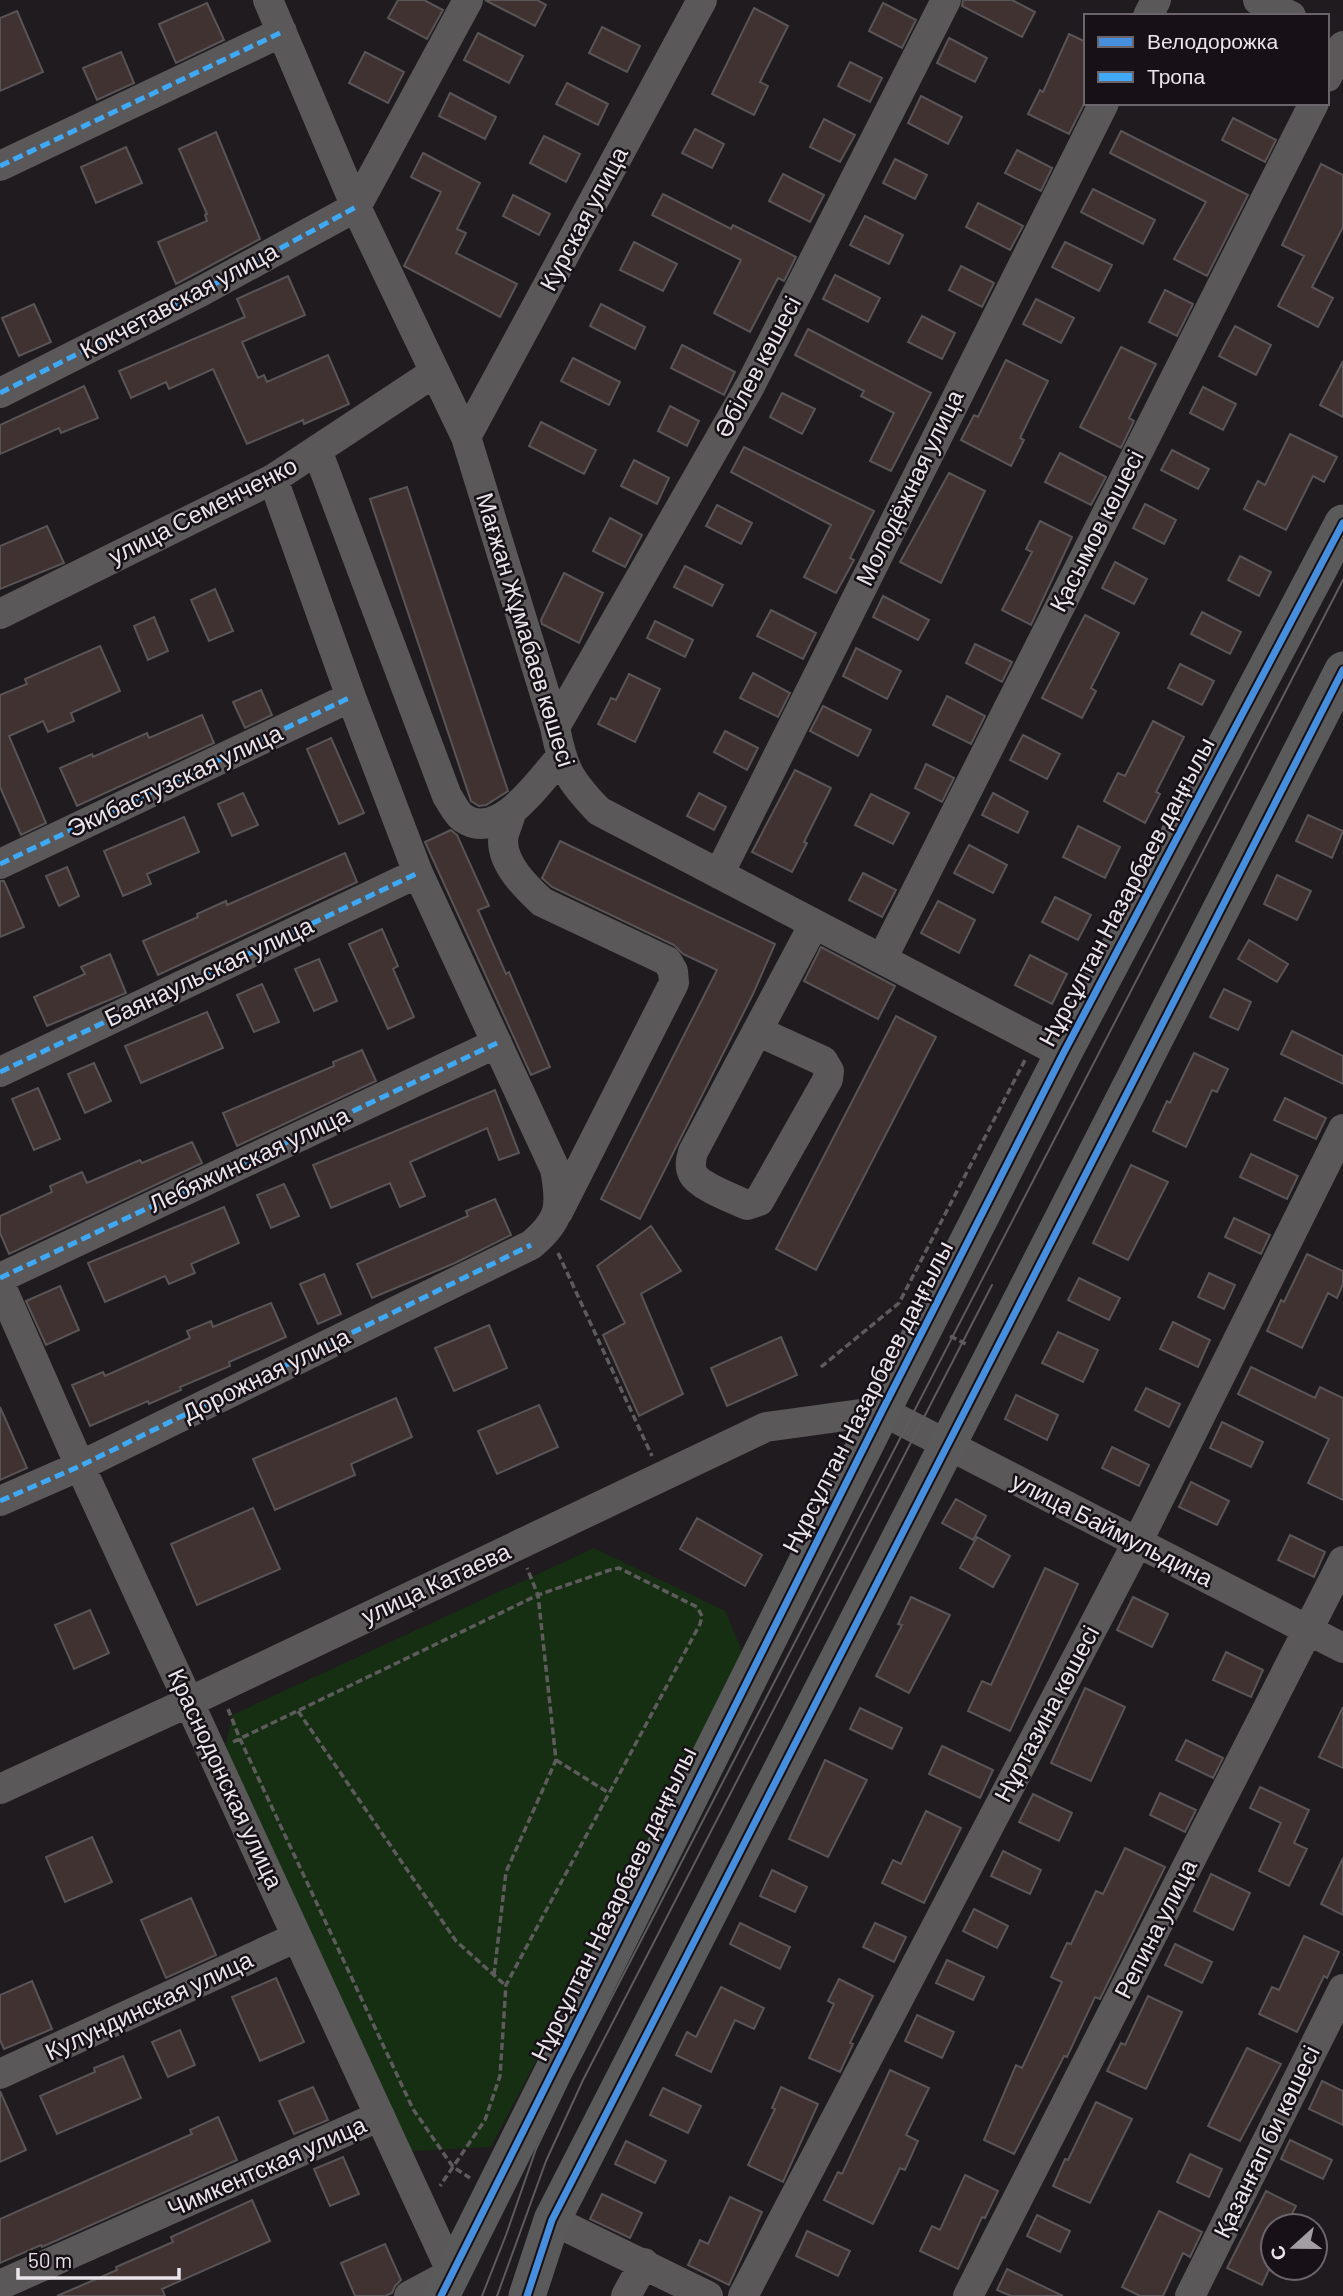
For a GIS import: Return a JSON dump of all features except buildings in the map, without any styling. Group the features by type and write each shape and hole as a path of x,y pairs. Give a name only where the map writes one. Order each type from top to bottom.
{"main road":[{"name":"Нұрсұлтан Назарбаев даңғылы","path":"447,2285 882,1411 1049,1047 1343,523"},
{"path":"527,2296 552,2220 1341,681"}],"street":[{"name":"Мағжан Жұмабаев көшесі","path":"268,0 356,207 466,438 555,727 561,758 575,787 599,811 1049,1047"},
{"path":"356,207 468,0"},
{"name":"Курская улица","path":"466,438 702,0"},
{"name":"Әбілев көшесі","path":"555,727 750,386 946,0"},
{"path":"1258,0 1287,14"},
{"path":"0,166 282,33"},
{"path":"1329,73 1343,43"},
{"name":"Молодёжная улица","path":"719,874 1103,105"},
{"name":"Қасымов көшесі","path":"882,959 1313,105"},
{"name":"Кокчетавская улица","path":"0,393 200,292 356,207"},
{"name":"улица Семенченко","path":"0,614 273,479 435,372"},
{"path":"317,450 447,796 461,817 475,824 492,822 511,813 561,758"},
{"path":"273,479 418,873 555,1169 560,1196 545,1230"},
{"name":"Экибастузская улица","path":"0,864 351,697"},
{"path":"511,813 503,841 508,860 526,887 542,902 667,961 673,971 674,983 545,1230"},
{"name":"Баянаульская улица","path":"0,1072 418,873"},
{"path":"757,1031 823,1061 829,1071 828,1079 759,1201 747,1205 697,1180 691,1172 690,1163 693,1152 757,1031 814,924"},
{"name":"Лебяжинская улица","path":"0,1278 497,1043"},
{"name":"Нұртазина көшесі","path":"743,2296 1137,1543 1343,1129"},
{"name":"Дорожная улица","path":"0,1502 80,1466 545,1230"},
{"name":"Краснодонская улица","path":"0,1284 80,1466 424,2211 447,2285"},
{"name":"улица Баймульдина","path":"882,1411 1343,1647"},
{"name":"улица Катаева","path":"0,1789 766,1427 882,1411"},
{"name":"Репина улица","path":"968,2296 1343,1561"},
{"name":"Кулундинская улица","path":"0,2074 297,1937"},
{"name":"Қазанғап би көшесі","path":"1191,2296 1343,1989"},
{"name":"Чимкентская улица","path":"0,2285 380,2116"},
{"path":"552,2220 708,2296"},
{"path":"626,2296 644,2263"},
{"path":"409,2296 447,2285"}],"path":[{"path":"821,1367 899,1303 1049,1047"},
{"path":"545,1230 661,1477"},
{"path":"944,1333 976,1349"},
{"path":"494,1975 506,1872 555,1760 538,1595 518,1545"},
{"path":"212,1753 538,1595 610,1570 619,1568 697,1607 702,1616 506,1985 500,2076 485,2120 424,2211"},
{"path":"220,1687 240,1739 413,2109 453,2167 493,2192"},
{"path":"298,1711 456,1941 506,1985"},
{"path":"555,1760 609,1793"}],"green space":[{"path":"594,1548 725,1611 746,1660 491,2147 412,2151 222,1764 232,1715"}],"tram line":[{"path":"482,2296 536,2149 569,2080 1343,580"},
{"path":"497,2296 546,2161 583,2080 992,1285"}],"marked path":[{"path":"0,166 282,32"},
{"path":"0,393 200,292 356,207"},
{"path":"0,864 351,697"},
{"path":"0,1072 418,873"},
{"path":"0,1278 497,1043"},
{"path":"0,1501 80,1466 531,1245"}],"cycle path":[{"path":"441,2296 1063,1054 1343,523"},
{"path":"527,2296 552,2220 1343,670"}]}
